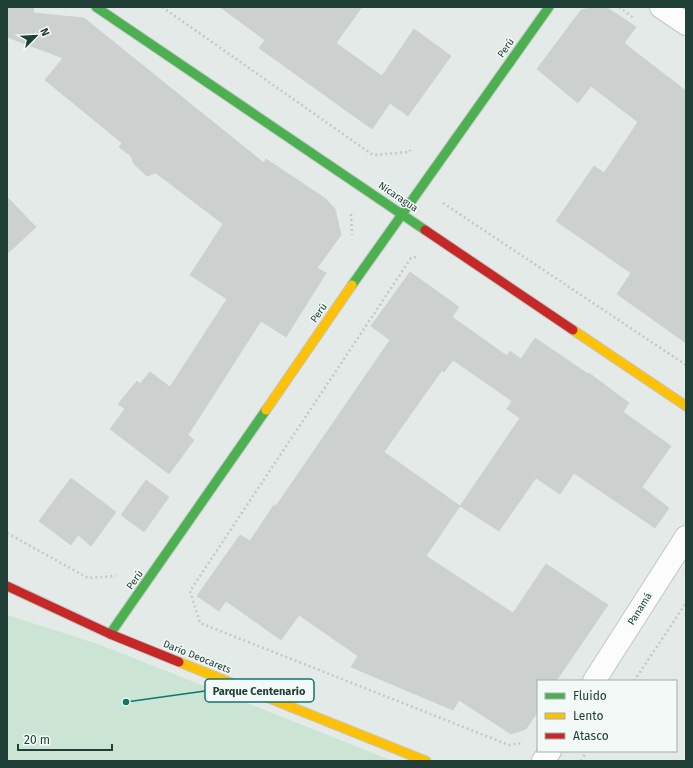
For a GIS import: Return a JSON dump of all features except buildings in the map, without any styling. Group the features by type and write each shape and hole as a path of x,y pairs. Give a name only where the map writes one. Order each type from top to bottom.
{"street":[{"name":"Nicaragua","path":"96,7 686,406"},
{"name":"Perú","path":"110,634 402,213 549,7"},
{"path":"661,7 686,24"},
{"name":"Panamá","path":"595,680 686,537"},
{"name":"Darío Deocarets","path":"7,586 110,634 426,761"},
{"path":"543,761 549,752"}],"path":[{"path":"162,7 373,155 409,152 414,146"},
{"path":"442,202 686,365"},
{"path":"351,213 352,240"},
{"path":"418,257 411,258 190,591 200,623 509,745 523,743"},
{"path":"7,533 88,578 118,576"},
{"path":"635,680 686,603"},
{"path":"581,761 586,752"}],"green space":[{"path":"7,615 98,644 393,761 7,761"}],"traffic: fast":[{"path":"96,7 425,230"},
{"path":"352,285 549,7"},
{"path":"110,634 266,410"}],"traffic: slow":[{"path":"266,410 352,285"},
{"path":"573,330 686,406"},
{"path":"179,662 426,761"}],"traffic: jam":[{"path":"425,230 573,330"},
{"path":"7,586 110,634 179,662"}],"place":[{"name":"Parque Centenario","path":"126,702"}]}
